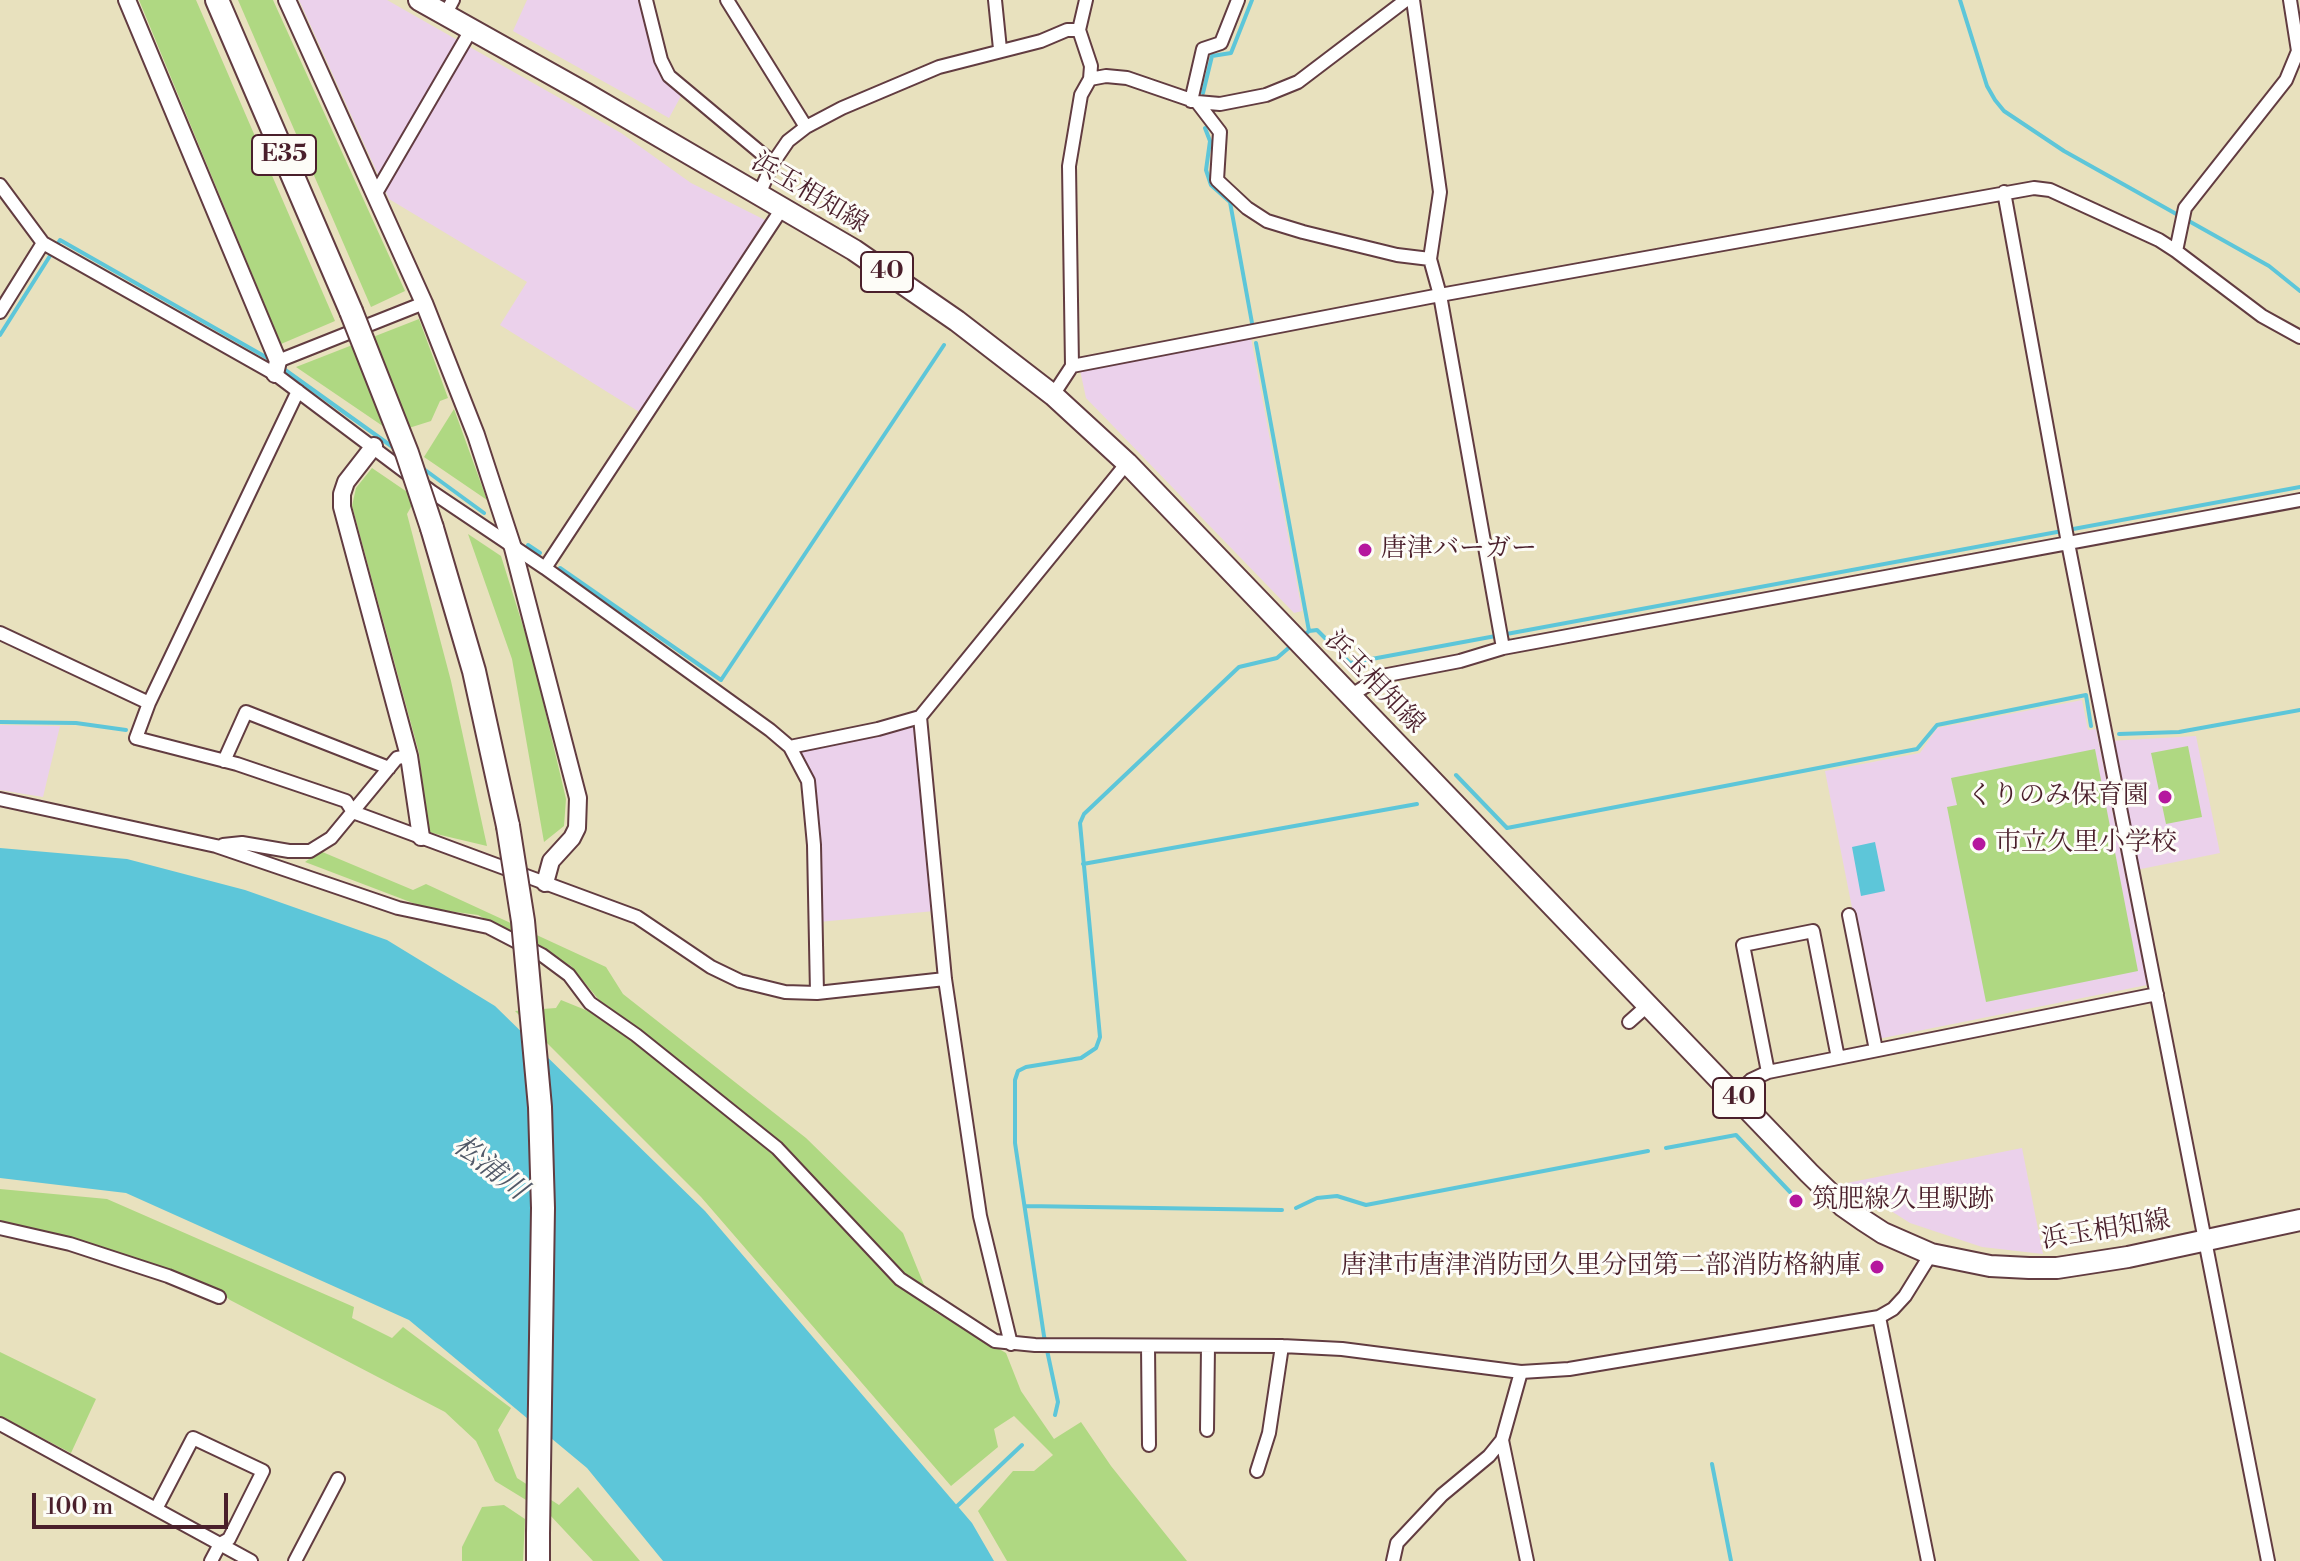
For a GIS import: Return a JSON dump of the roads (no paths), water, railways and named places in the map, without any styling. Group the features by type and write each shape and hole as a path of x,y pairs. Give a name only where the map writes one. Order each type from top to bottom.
{"highway":[{"name":"E35","path":"217,0 351,311 407,453 474,671 508,826 525,937 540,1107 543,1208 538,1561"}],"main road":[{"name":"浜玉相知線","path":"419,0 449,8 471,30 783,207 907,285 1053,395 1127,463 1843,1206 1883,1233 1931,1254 1990,1266 2057,1268 2128,1257 2300,1220"}],"street":[{"path":"127,0 276,367"},
{"path":"287,0 424,303 476,435 513,548 578,798 577,828 551,861 545,883"},
{"path":"646,0 661,60 669,76 773,163"},
{"path":"727,0 806,127"},
{"path":"995,0 1000,49"},
{"path":"1053,395 1072,366 1069,166 1081,95 1090,79 1091,66 1079,30 1086,0"},
{"path":"1194,102 1203,49 1221,43 1238,0"},
{"path":"1090,79 1106,76 1127,78 1194,102 1220,104 1266,95 1298,82 1406,0"},
{"path":"1413,0 1440,192 1430,259 1440,295 1502,646"},
{"path":"2176,251 2185,208 2286,80 2298,51 2290,0"},
{"path":"376,193 471,30"},
{"path":"759,194 773,163 788,141 806,127 842,108 939,67 1041,41 1067,30 1079,30"},
{"path":"1194,102 1220,132 1217,180 1267,221 1397,255 1430,259"},
{"path":"0,185 44,244 276,367 298,391 432,492 545,568 790,747 808,781 814,845 817,993"},
{"path":"1072,366 1440,295 2034,188 2050,190 2176,251 2262,316 2300,337"},
{"path":"2004,192 2066,535 2268,1561"},
{"path":"545,568 783,207"},
{"path":"0,312 44,244"},
{"path":"276,367 424,303"},
{"path":"298,391 149,703 136,738 224,761 346,801 353,812 637,917 711,967 740,981 785,992 817,993 945,979"},
{"path":"374,446 346,482 342,507 409,756 421,837"},
{"path":"790,747 920,717 1127,463"},
{"path":"1350,696 1382,676 1460,661 1502,646 2066,535 2300,500"},
{"path":"0,633 149,703"},
{"path":"224,761 246,712 389,768"},
{"path":"920,717 945,979 980,1216 1011,1344"},
{"path":"216,846 242,843 289,851 310,851 331,838 397,758 409,756"},
{"path":"0,799 216,846 398,908 488,927 542,955 569,975 590,1003 636,1035 777,1148 900,1279 995,1341 1035,1345 1282,1346 1342,1349 1521,1372 1569,1369 1879,1317 1893,1309 1905,1296 1931,1254"},
{"path":"1849,915 1876,1050"},
{"path":"1768,1072 1743,945 1813,931 1838,1058"},
{"path":"1735,1095 1751,1080 1768,1072 2157,994"},
{"path":"1629,1022 1647,1006"},
{"path":"0,1228 70,1244 168,1276 219,1297"},
{"path":"1879,1317 1928,1561"},
{"path":"1148,1346 1149,1445"},
{"path":"1207,1430 1208,1346"},
{"path":"1257,1471 1269,1433 1282,1346"},
{"path":"1393,1561 1397,1543 1442,1495 1489,1456 1502,1440 1521,1372"},
{"path":"0,1424 251,1561"},
{"path":"156,1509 193,1438 263,1471 229,1539 220,1544 211,1561"},
{"path":"1502,1440 1527,1561"},
{"path":"295,1561 338,1479"}],"water":[{"path":"1875,842 1885,891 1861,896 1852,847"},
{"name":"松浦川","path":"0,848 127,859 245,890 387,940 495,1006 705,1211 972,1523 994,1561 663,1561 587,1468 409,1320 126,1193 0,1178"}],"waterway":[{"path":"1203,93 1212,56 1231,53 1252,0"},
{"path":"1960,0 1987,86 2004,111 2064,151 2269,266 2300,291"},
{"path":"1205,128 1210,141 1206,170 1211,185 1230,202 1252,323"},
{"path":"0,335 60,240 271,360"},
{"path":"1256,343 1309,631"},
{"path":"560,568 721,680 944,345"},
{"path":"281,367 394,448"},
{"path":"421,467 484,513"},
{"path":"1302,637 1309,631 1317,630 1350,663 2300,487"},
{"path":"528,545 540,553"},
{"path":"1055,1415 1058,1402 1044,1336 1015,1143 1015,1080 1018,1071 1026,1067 1081,1058 1096,1048 1100,1037 1080,823 1084,814 1239,667 1277,658 1292,645"},
{"path":"1456,775 1507,828 1917,749 1937,725 2086,695 2091,726"},
{"path":"2119,734 2179,732 2300,710"},
{"path":"0,722 76,723 126,730"},
{"path":"1083,864 1417,804"},
{"path":"1666,1148 1736,1135 1790,1192"},
{"path":"1296,1208 1317,1198 1337,1196 1366,1205 1648,1151"},
{"path":"1025,1206 1282,1210"},
{"path":"954,1509 1022,1445"},
{"path":"1712,1464 1731,1561"}],"place":[{"name":"唐津バーガー","path":"1365,550"},
{"name":"くりのみ保育園","path":"2165,797"},
{"name":"市立久里小学校","path":"1979,844"},
{"name":"筑肥線久里駅跡","path":"1796,1201"},
{"name":"唐津市唐津消防団久里分団第二部消防格納庫","path":"1877,1267"}]}
